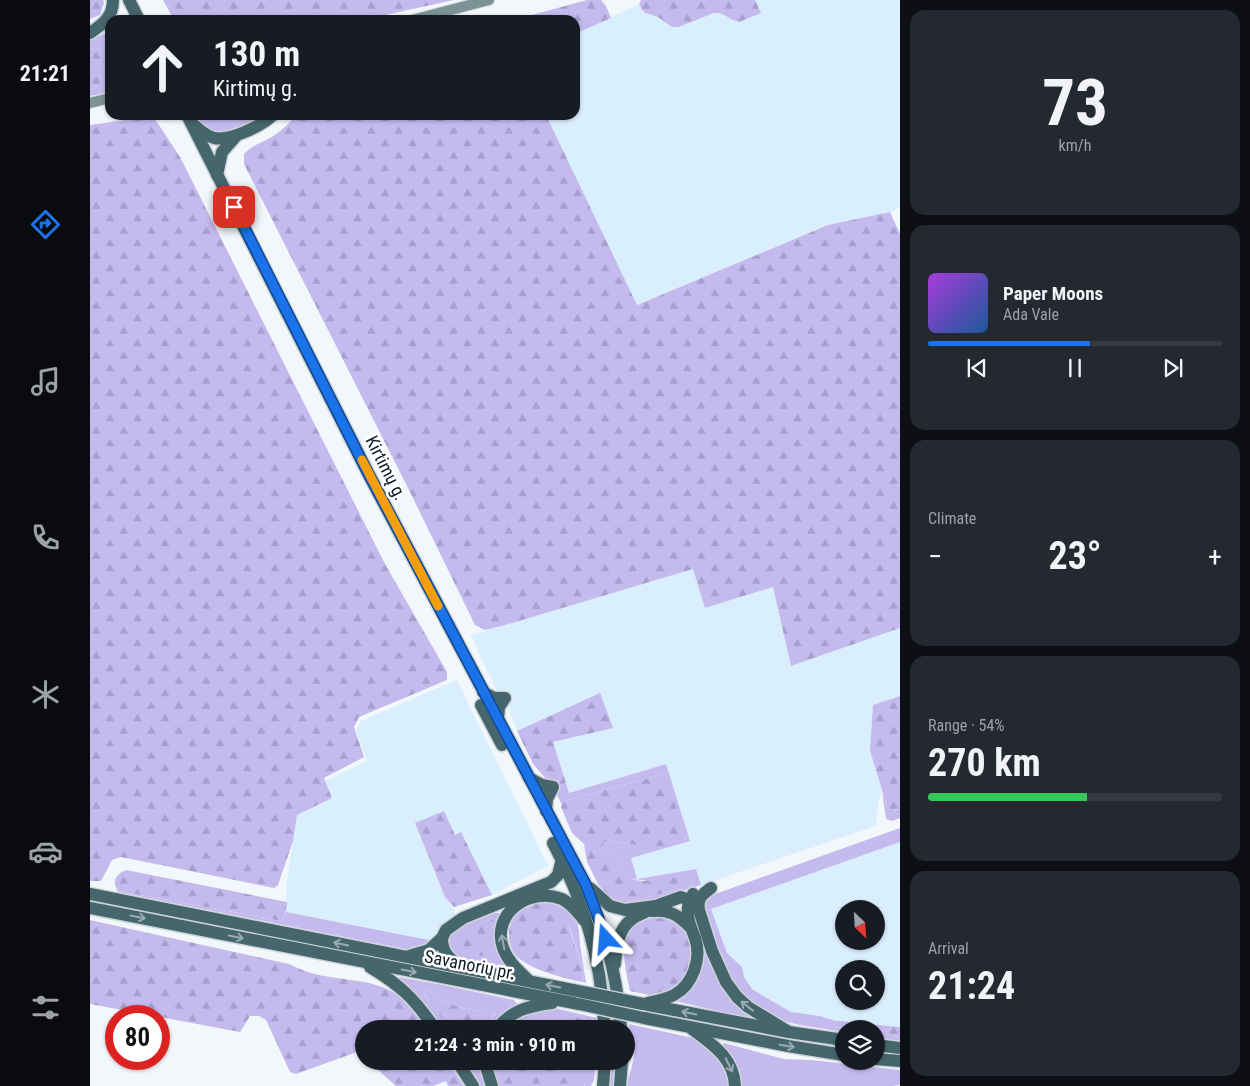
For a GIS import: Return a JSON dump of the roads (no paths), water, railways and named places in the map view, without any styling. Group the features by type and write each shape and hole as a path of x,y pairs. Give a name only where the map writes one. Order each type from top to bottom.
{"highway":[{"path":"111,15 113,0"},
{"path":"120,0 128,15"},
{"path":"129,0 136,15"},
{"path":"90,33 105,23"},
{"path":"90,33 105,29"},
{"name":"Kirtimų g.","path":"181,120 401,554 562,859 577,892 588,925 604,1005 604,1020"},
{"path":"190,120 205,134 215,138 237,135 267,120"},
{"name":"Kirtimų g.","path":"190,120 364,464 586,885"},
{"path":"217,175 222,152 237,135"},
{"path":"528,777 542,785 554,787 547,799 546,811"},
{"path":"406,957 429,950 442,938 446,930 456,922 551,882 558,875 562,859"},
{"path":"586,885 604,903 616,908 669,911 676,914 689,926"},
{"path":"586,885 606,939 615,976 621,1020"},
{"path":"711,888 699,899 698,903 712,951 726,982 736,997 748,1007 789,1032"},
{"name":"Savanorių pr.","path":"90,894 643,1004 789,1032 835,1039"},
{"path":"529,981 512,964 502,942 501,932 503,924 511,909 532,896 552,896 569,903 588,925"},
{"path":"615,976 616,954 620,936 628,923 650,909 688,897"},
{"path":"688,897 694,902 700,912"},
{"path":"643,1004 674,995 684,988 694,971 698,955 695,939 689,926 687,912 688,897"},
{"name":"Savanorių pr.","path":"90,908 644,1018 835,1054"},
{"path":"479,912 511,909"},
{"path":"442,938 444,952 447,957 461,967"},
{"path":"361,962 391,980 407,993 429,1020"},
{"path":"505,1020 511,1014 524,1008 566,1002"},
{"path":"688,1026 725,1056 732,1069 735,1086"},
{"path":"885,1046 900,1048"},
{"path":"885,1060 900,1061"},
{"path":"462,1070 473,1086"},
{"path":"487,1070 492,1086"},
{"path":"594,1086 601,1070"},
{"path":"603,1086 604,1070"},
{"path":"621,1085 622,1070"}],"main road":[{"path":"431,15 489,0"},
{"path":"90,103 105,99"}]}
